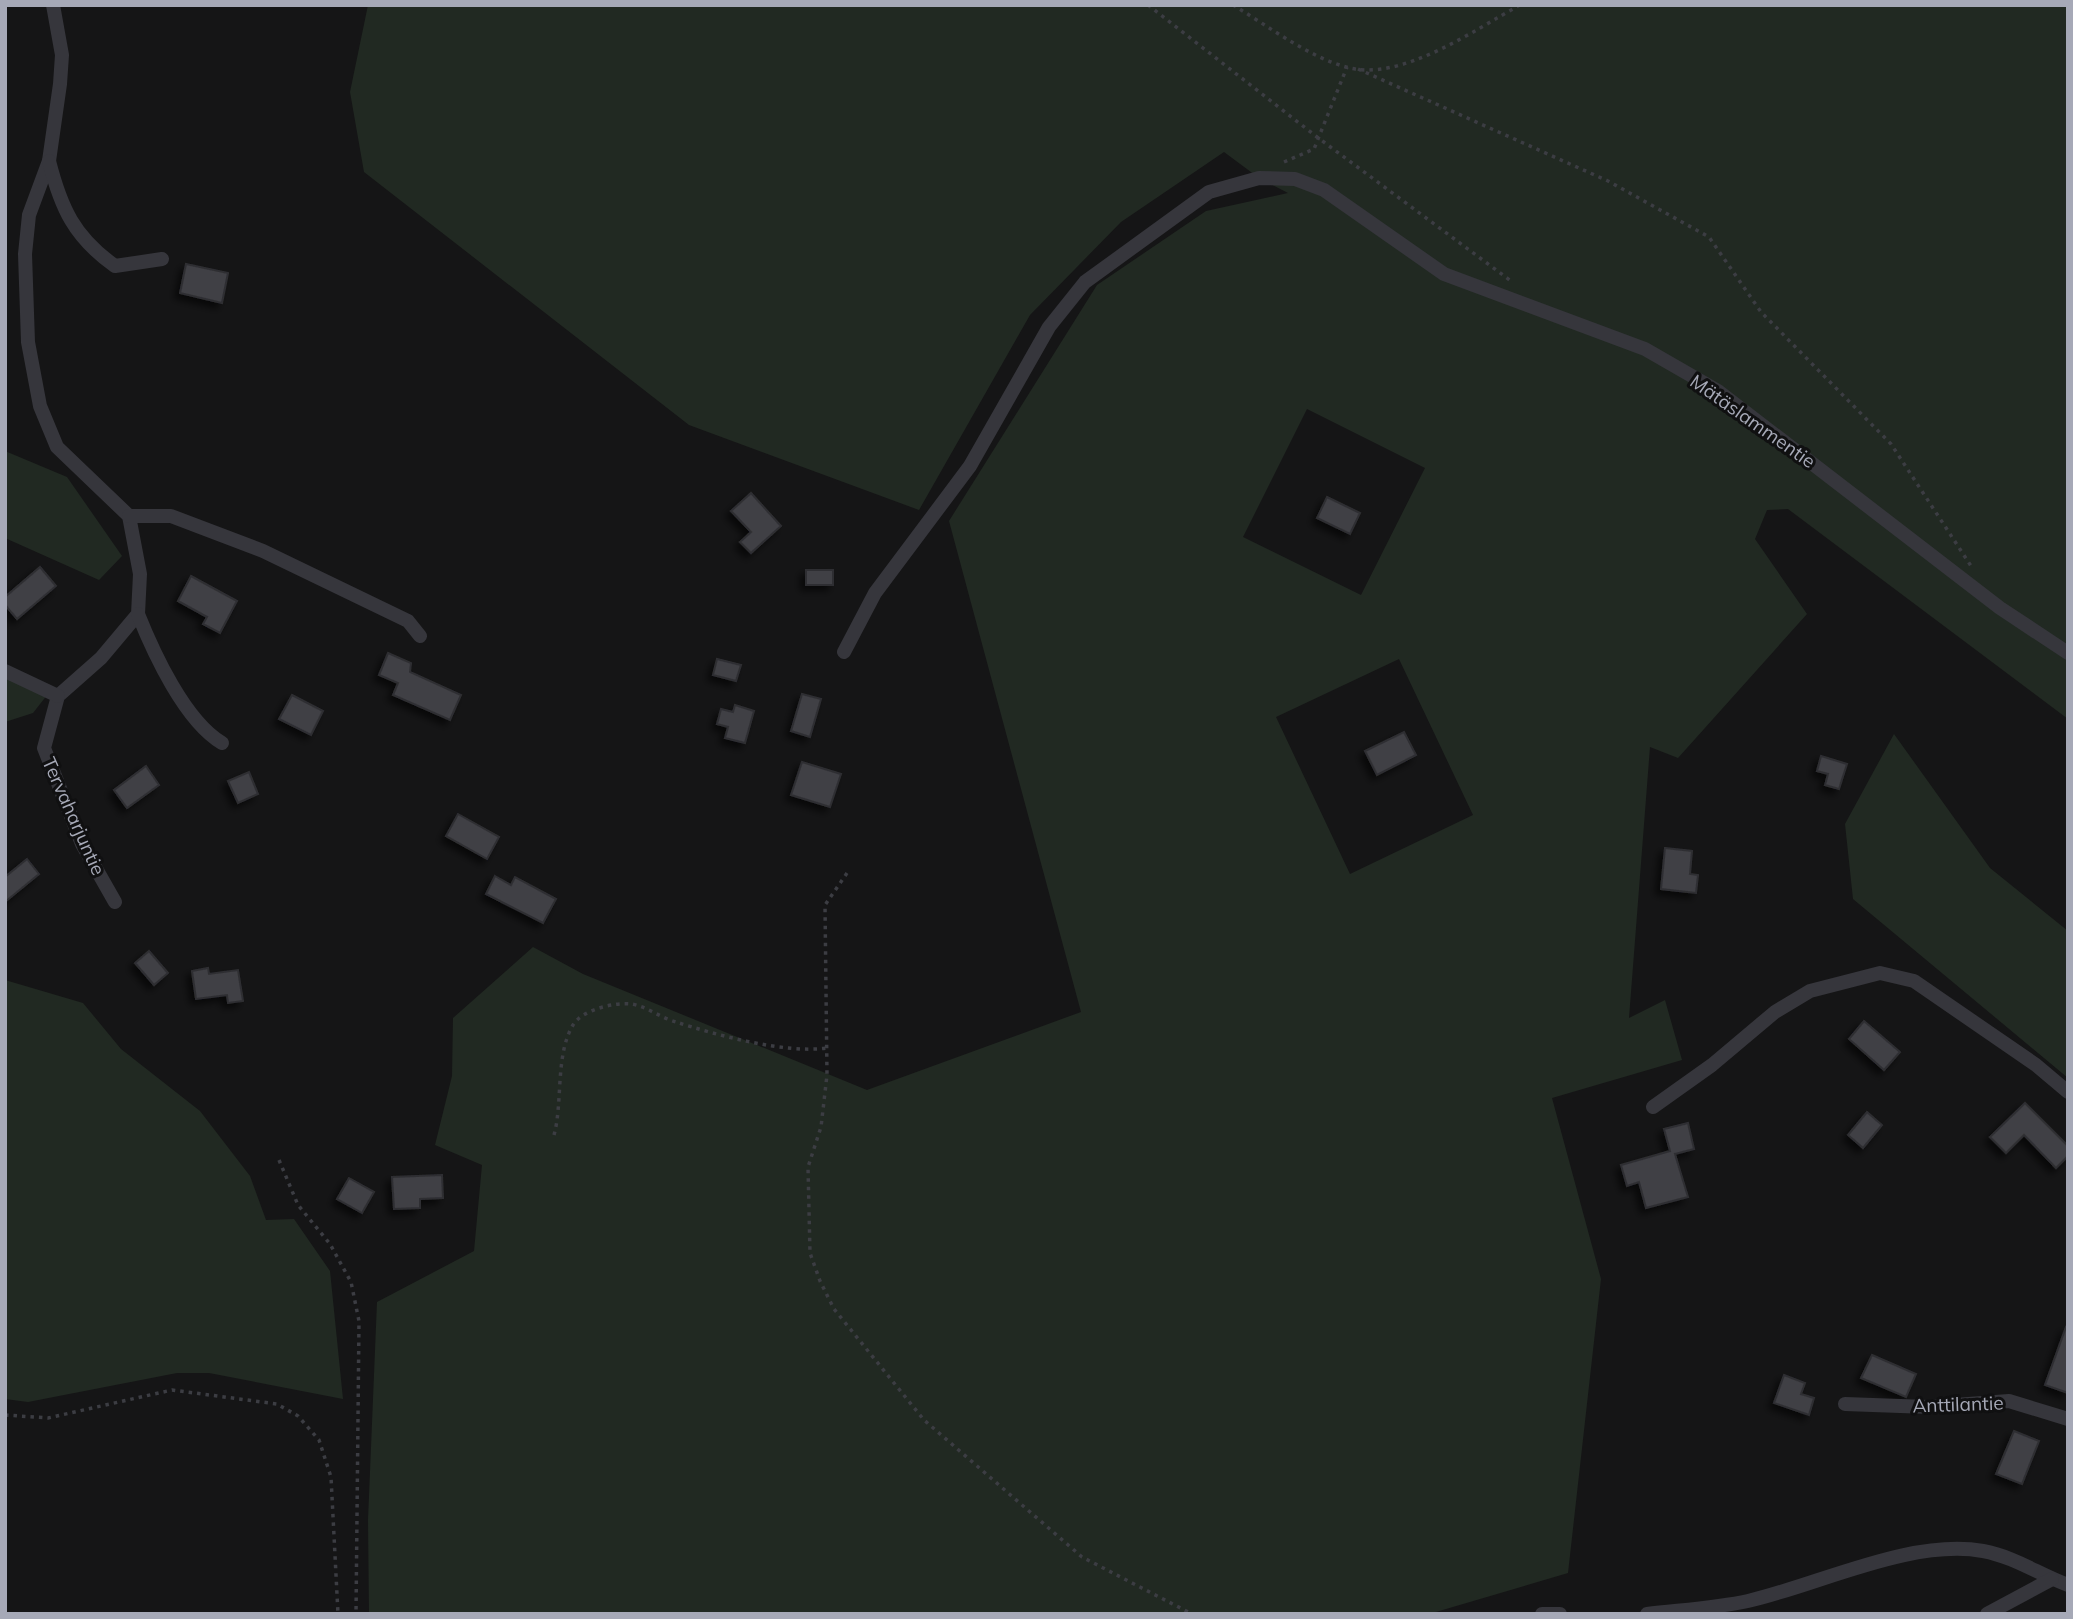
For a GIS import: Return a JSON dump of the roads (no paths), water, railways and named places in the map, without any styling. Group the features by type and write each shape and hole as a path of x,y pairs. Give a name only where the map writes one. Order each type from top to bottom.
{"street":[{"path":"53,5 62,55 49,160 29,215 25,254 28,342 40,406 57,447 129,516 140,573 138,614 152,650 208,735 222,743"},
{"path":"49,160 60,203 92,250 115,266 162,259"},
{"name":"Mätäslammentie","path":"844,652 875,593 971,467 1049,327 1085,282 1209,192 1259,178 1295,178 1324,190 1444,274 1645,349 1718,391 2000,608 2068,653"},
{"path":"129,516 171,516 263,551 408,621 420,636"},
{"path":"5,671 58,696 101,659 138,614"},
{"name":"Tervaharjuntie","path":"58,696 44,748 82,844 116,902"},
{"path":"1653,1108 1712,1065 1775,1012 1810,991 1880,973 1914,981 2036,1065 2068,1092"},
{"name":"Anttilantie","path":"1845,1405 1928,1407 2009,1401 2068,1419"},
{"path":"1647,1614 1746,1601 1864,1566 1942,1551 1981,1550 1993,1553 2017,1560 2068,1585"},
{"path":"1987,1614 2052,1579"},
{"path":"1542,1614 1560,1614"}]}
